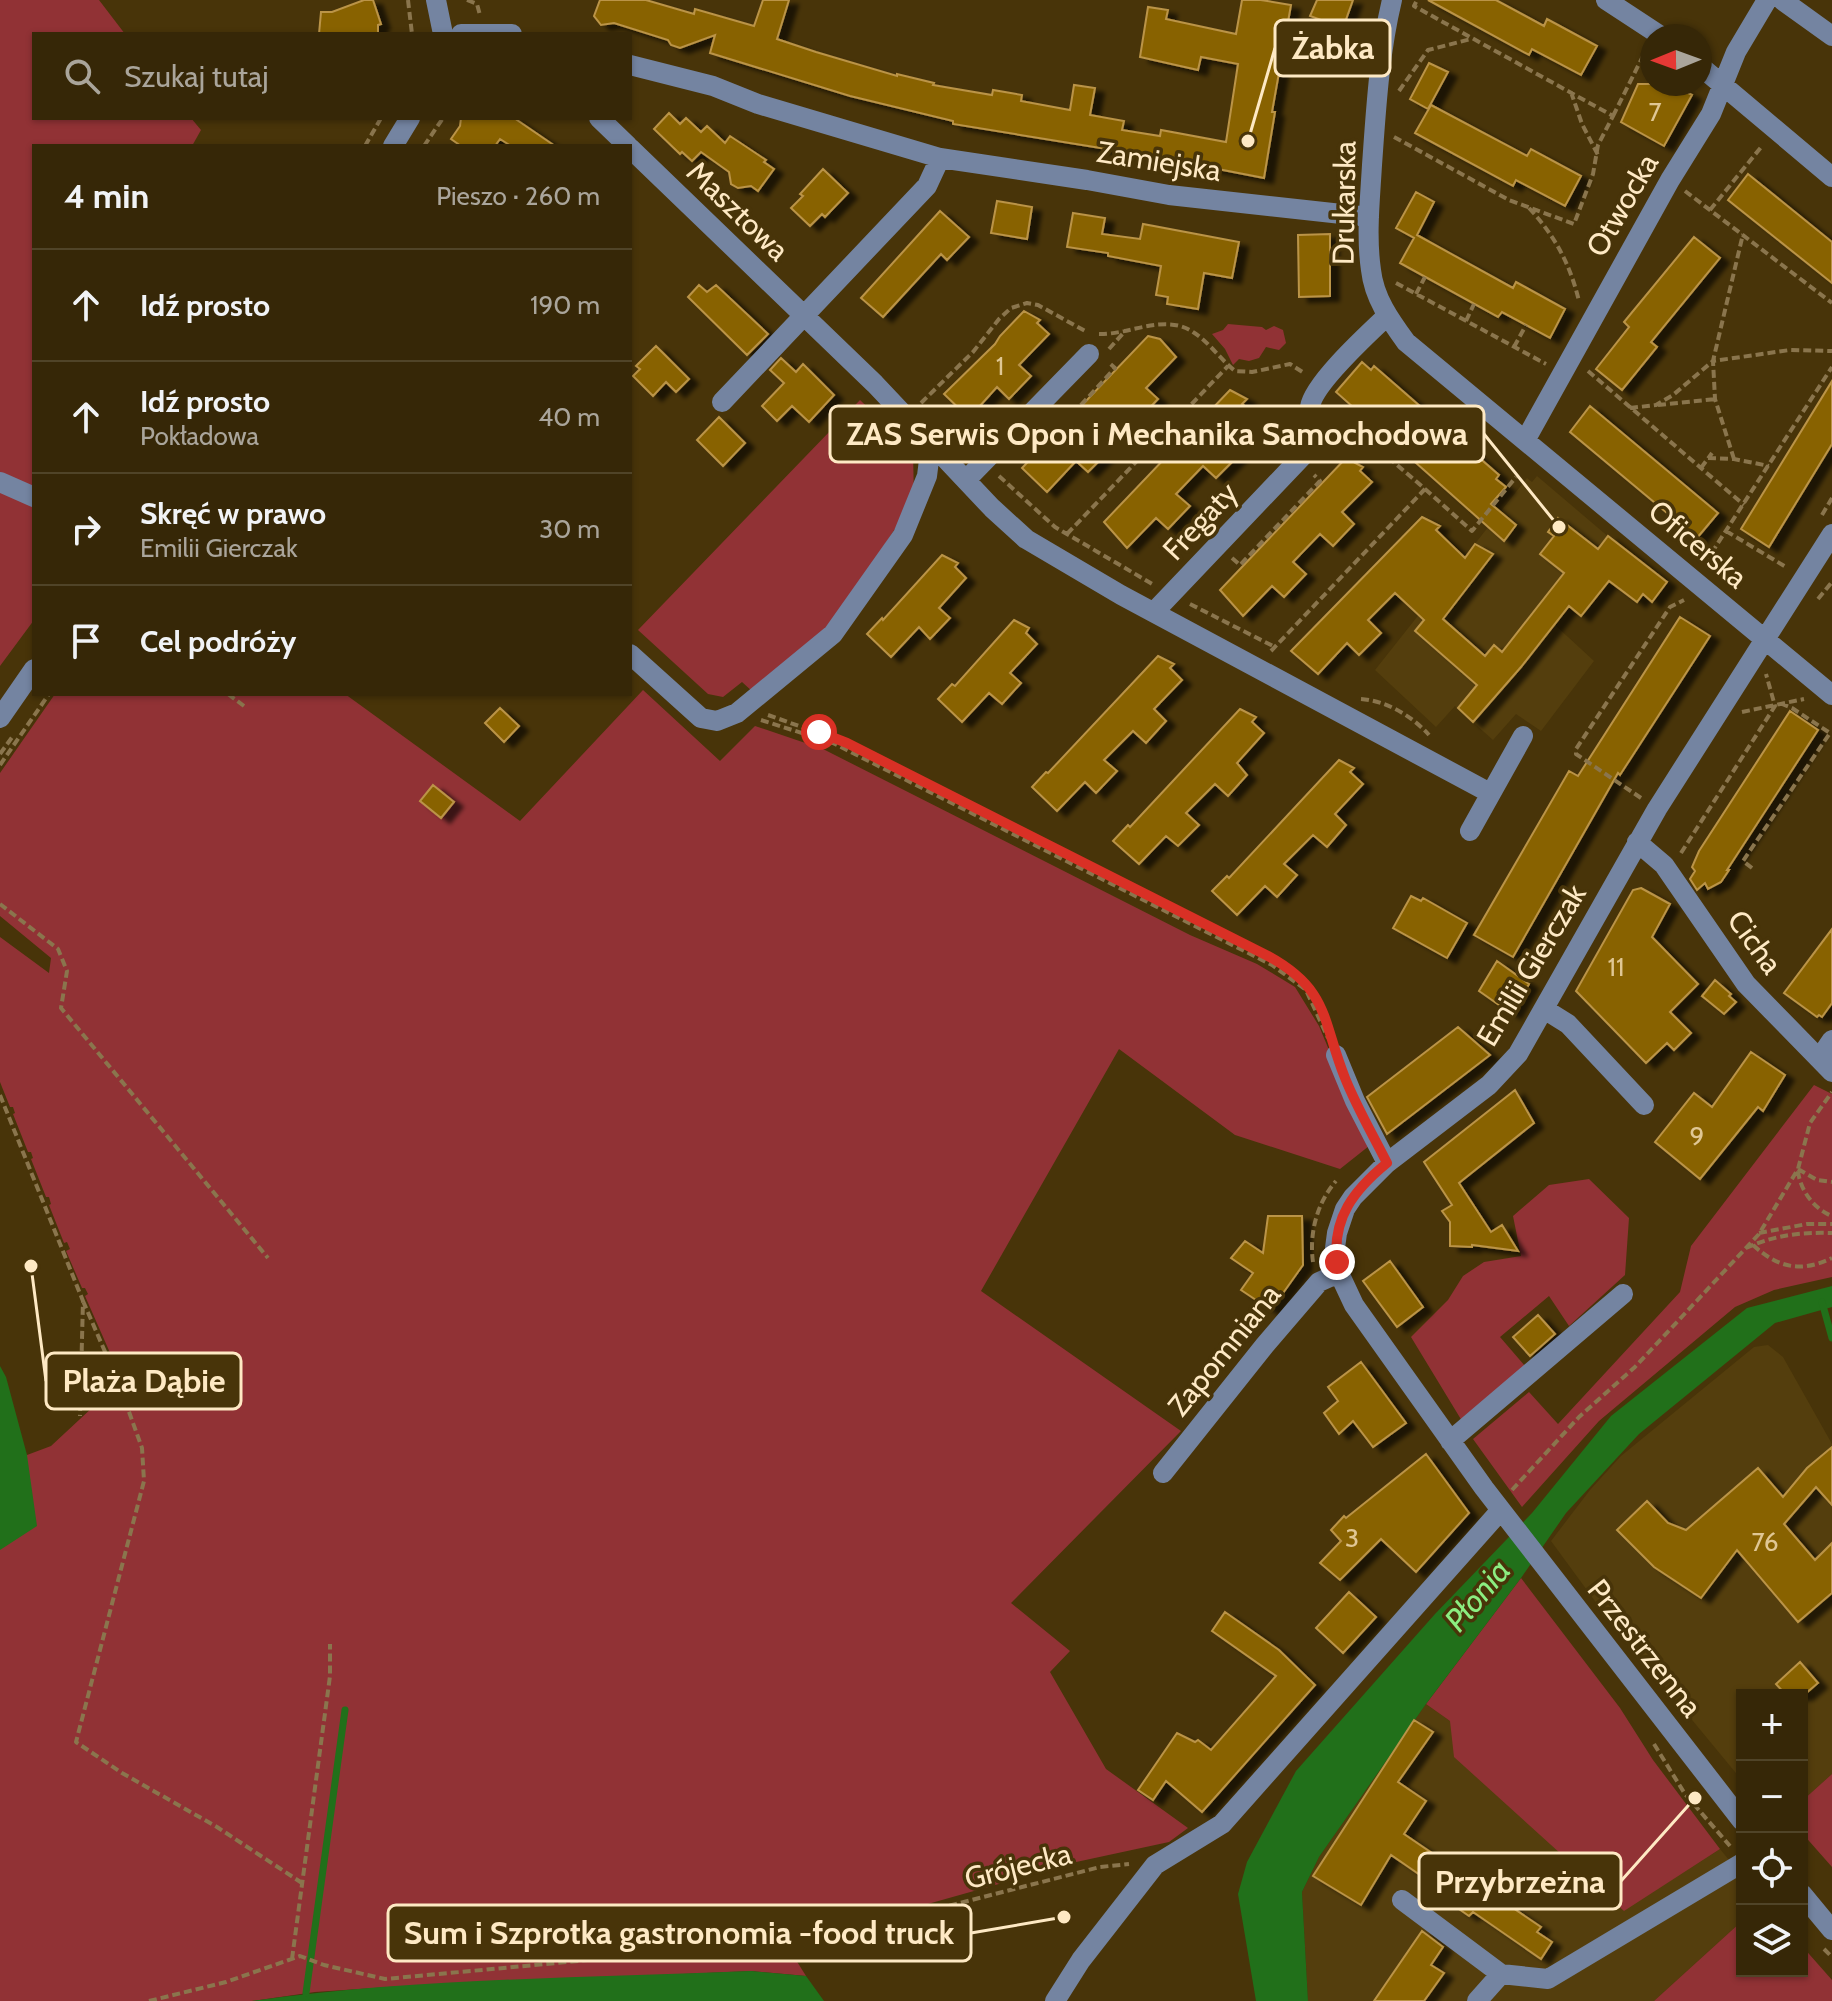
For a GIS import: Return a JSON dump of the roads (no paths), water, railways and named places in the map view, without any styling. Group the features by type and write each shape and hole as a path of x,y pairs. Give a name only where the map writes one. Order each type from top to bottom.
{"street":[{"path":"436,0 443,32"},
{"name":"Drukarska","path":"1392,0 1380,65 1369,217 1371,271 1377,294 1387,316 1406,342 1526,439"},
{"path":"1606,0 1640,29"},
{"name":"Otwocka","path":"1526,439 1670,180 1711,114 1736,52 1767,0"},
{"path":"1782,0 1832,36"},
{"name":"Zamiejska","path":"632,66 713,86 758,104 940,158 1202,200 1369,217"},
{"path":"1712,76 1832,177"},
{"path":"394,144 409,120"},
{"name":"Masztowa","path":"601,120 626,144"},
{"name":"Masztowa","path":"632,150 875,384 931,444"},
{"path":"722,402 927,186 940,158"},
{"name":"Fregaty","path":"1154,612 1313,445 1310,406 1317,390 1387,316"},
{"path":"966,480 1089,354"},
{"name":"Oficerska","path":"1526,439 1826,690"},
{"path":"931,444 1026,539 1048,554 1490,793"},
{"path":"632,656 701,718 730,718 833,634 903,535 927,476 931,444"},
{"path":"0,482 32,496"},
{"name":"Emilii Gierczak","path":"1507,1509 1450,1441 1354,1305 1339,1273 1335,1248 1339,1221 1353,1197 1387,1163 1498,1076 1518,1054 1637,842 1832,534"},
{"path":"0,718 32,672"},
{"path":"1470,831 1523,736"},
{"name":"Cicha","path":"1637,842 1664,865 1746,984 1826,1066"},
{"path":"1544,1009 1568,1024 1644,1105"},
{"path":"1826,1066 1832,1040"},
{"path":"1336,1055 1355,1101 1387,1163"},
{"name":"Zapomniana","path":"1163,1473 1319,1282 1339,1273"},
{"path":"1450,1441 1623,1294"},
{"path":"1055,2001 1081,1960 1155,1865 1222,1824 1507,1509"},
{"name":"Przestrzenna","path":"1507,1509 1537,1557 1736,1813"},
{"path":"1402,1900 1501,1974 1548,1979 1736,1867"},
{"path":"1808,1901 1832,1930"},
{"path":"1477,2001 1501,1974"}],"water":[{"name":"Płonia","path":"1832,1286 1832,1307 1775,1323 1639,1434 1566,1513 1319,1857 1302,1892 1308,2001 1256,2001 1238,1894 1247,1862 1296,1771 1435,1614 1532,1513 1611,1416 1747,1308"},
{"path":"0,1366 6,1377 27,1455 37,1526 0,1550"},
{"path":"751,1971 806,1976 824,2001 252,2001 438,1983"}],"waterway":[{"path":"1822,1302 1832,1338"},
{"path":"306,1993 345,1710"}],"place":[{"name":"Żabka","path":"1248,141"},
{"name":"ZAS Serwis Opon i Mechanika Samochodowa","path":"1559,527"},
{"name":"Plaża Dąbie","path":"31,1266"},
{"name":"Przybrzeżna","path":"1695,1798"},
{"name":"Sum i Szprotka gastronomia -food truck","path":"1064,1917"}]}
